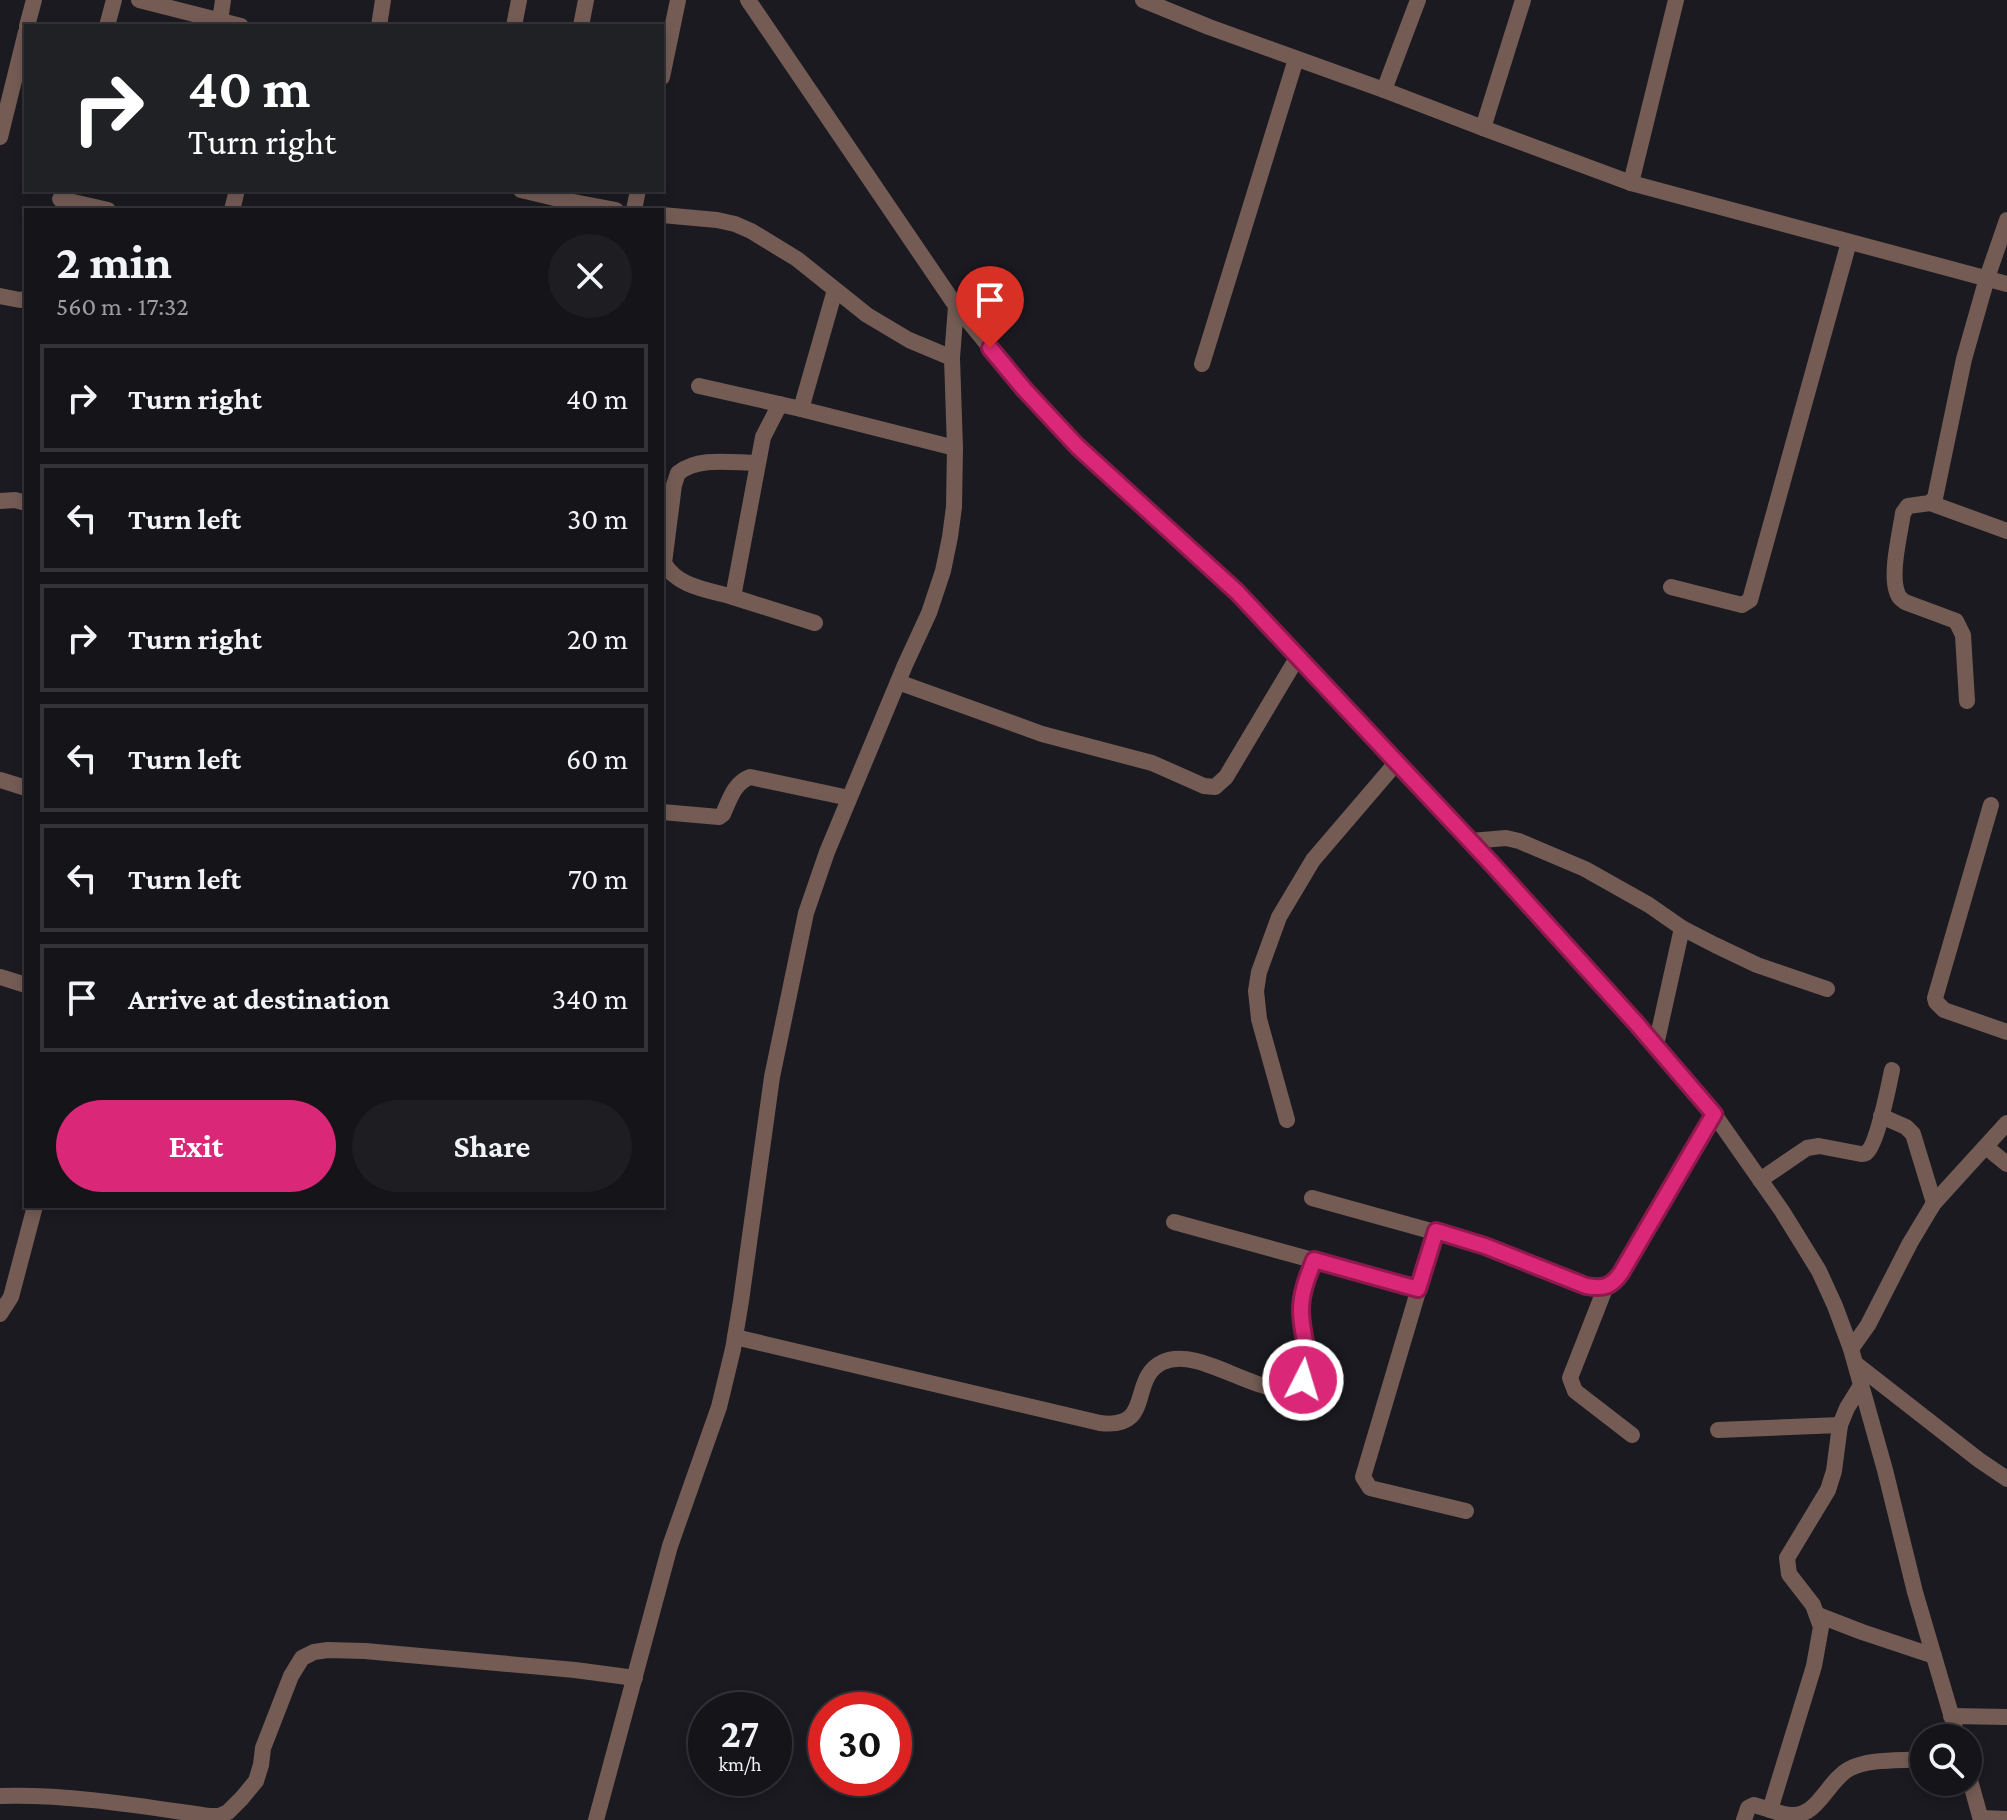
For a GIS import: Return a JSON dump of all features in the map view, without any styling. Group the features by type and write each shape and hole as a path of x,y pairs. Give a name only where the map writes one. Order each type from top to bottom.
{"street":[{"path":"28,24 34,0"},
{"path":"108,24 114,0"},
{"path":"220,21 223,0"},
{"path":"379,24 383,0"},
{"path":"514,24 519,0"},
{"path":"581,24 586,0"},
{"path":"664,67 678,0"},
{"path":"1143,0 1631,183 2007,284"},
{"path":"1384,90 1418,0"},
{"path":"1483,128 1523,0"},
{"path":"1631,183 1676,0"},
{"path":"143,1 233,24"},
{"path":"754,3 956,306 1024,389 1077,446 1237,592 1471,841 1656,1045 1714,1116 1782,1211 1819,1271 1853,1357 1954,1724"},
{"path":"0,137 24,41"},
{"path":"1202,364 1296,59"},
{"path":"547,193 562,205 594,208"},
{"path":"60,200 98,208"},
{"path":"664,215 717,220 751,231 797,259 867,315 909,340 952,358"},
{"path":"1930,503 1935,498 1964,359 2007,220"},
{"path":"1671,587 1742,605 1750,600 1849,242"},
{"path":"801,409 835,290"},
{"path":"0,296 24,299"},
{"path":"596,1820 670,1546 719,1407 735,1337 772,1077 806,913 827,852 929,613 943,571 954,507 952,358 956,306"},
{"path":"699,386 955,448"},
{"path":"733,597 763,437 780,404"},
{"path":"757,463 694,464 678,473 664,563 679,581 815,623"},
{"path":"0,501 24,502"},
{"path":"1967,701 1960,627 1956,621 1905,602 1896,590 1895,572 1903,513 1908,506 1930,503 2007,531"},
{"path":"898,682 1028,729 1152,763 1204,786 1215,787 1226,777 1297,658"},
{"path":"1287,1120 1259,1019 1256,991 1259,972 1279,917 1313,860 1396,763"},
{"path":"664,812 719,817 736,787 750,777 849,798"},
{"path":"0,780 24,787"},
{"path":"1991,805 1935,998 1944,1010 2007,1032"},
{"path":"1471,841 1506,838 1519,841 1585,869 1649,905 1682,928 1757,965 1827,989"},
{"path":"1656,1045 1682,928"},
{"path":"0,977 24,984"},
{"path":"1760,1180 1807,1148 1819,1146 1866,1154 1881,1116 1892,1070"},
{"path":"1312,1198 1485,1246 1598,1288 1615,1282 1714,1116"},
{"path":"1881,1116 1906,1127 1913,1134 1934,1203"},
{"path":"1853,1357 1910,1243 1934,1203 2007,1123"},
{"path":"1986,1147 2007,1164"},
{"path":"0,1314 11,1297 34,1208"},
{"path":"1174,1222 1418,1289"},
{"path":"1436,1231 1363,1477 1370,1488 1466,1511"},
{"path":"735,1337 1114,1424 1131,1417 1150,1373 1164,1361 1178,1358 1194,1360 1268,1387 1283,1389 1296,1386 1303,1380 1307,1367 1302,1293 1314,1260"},
{"path":"1606,1286 1570,1378 1575,1391 1632,1435"},
{"path":"1853,1357 1925,1419 2007,1479"},
{"path":"1770,1810 1814,1666 1821,1627 1813,1605 1789,1574 1787,1558 1832,1481 1840,1425 1860,1387"},
{"path":"1718,1430 1840,1425"},
{"path":"1818,1615 1934,1656"},
{"path":"0,1796 70,1798 209,1816 228,1812 256,1781 263,1748 291,1676 302,1658 314,1652 365,1651 635,1678"},
{"path":"1951,1716 2007,1717"},
{"path":"1744,1820 1748,1808 1754,1805 1791,1815 1802,1814 1811,1809 1843,1773 1853,1767 1910,1760"},
{"path":"1974,1796 1981,1819 2007,1819"}],"route":[{"path":"990,348 1077,446 1237,592 1492,864 1714,1114 1621,1273 1615,1282 1606,1286 1586,1286 1485,1246 1436,1231 1418,1289 1314,1260 1302,1293 1307,1367 1303,1380"}]}
